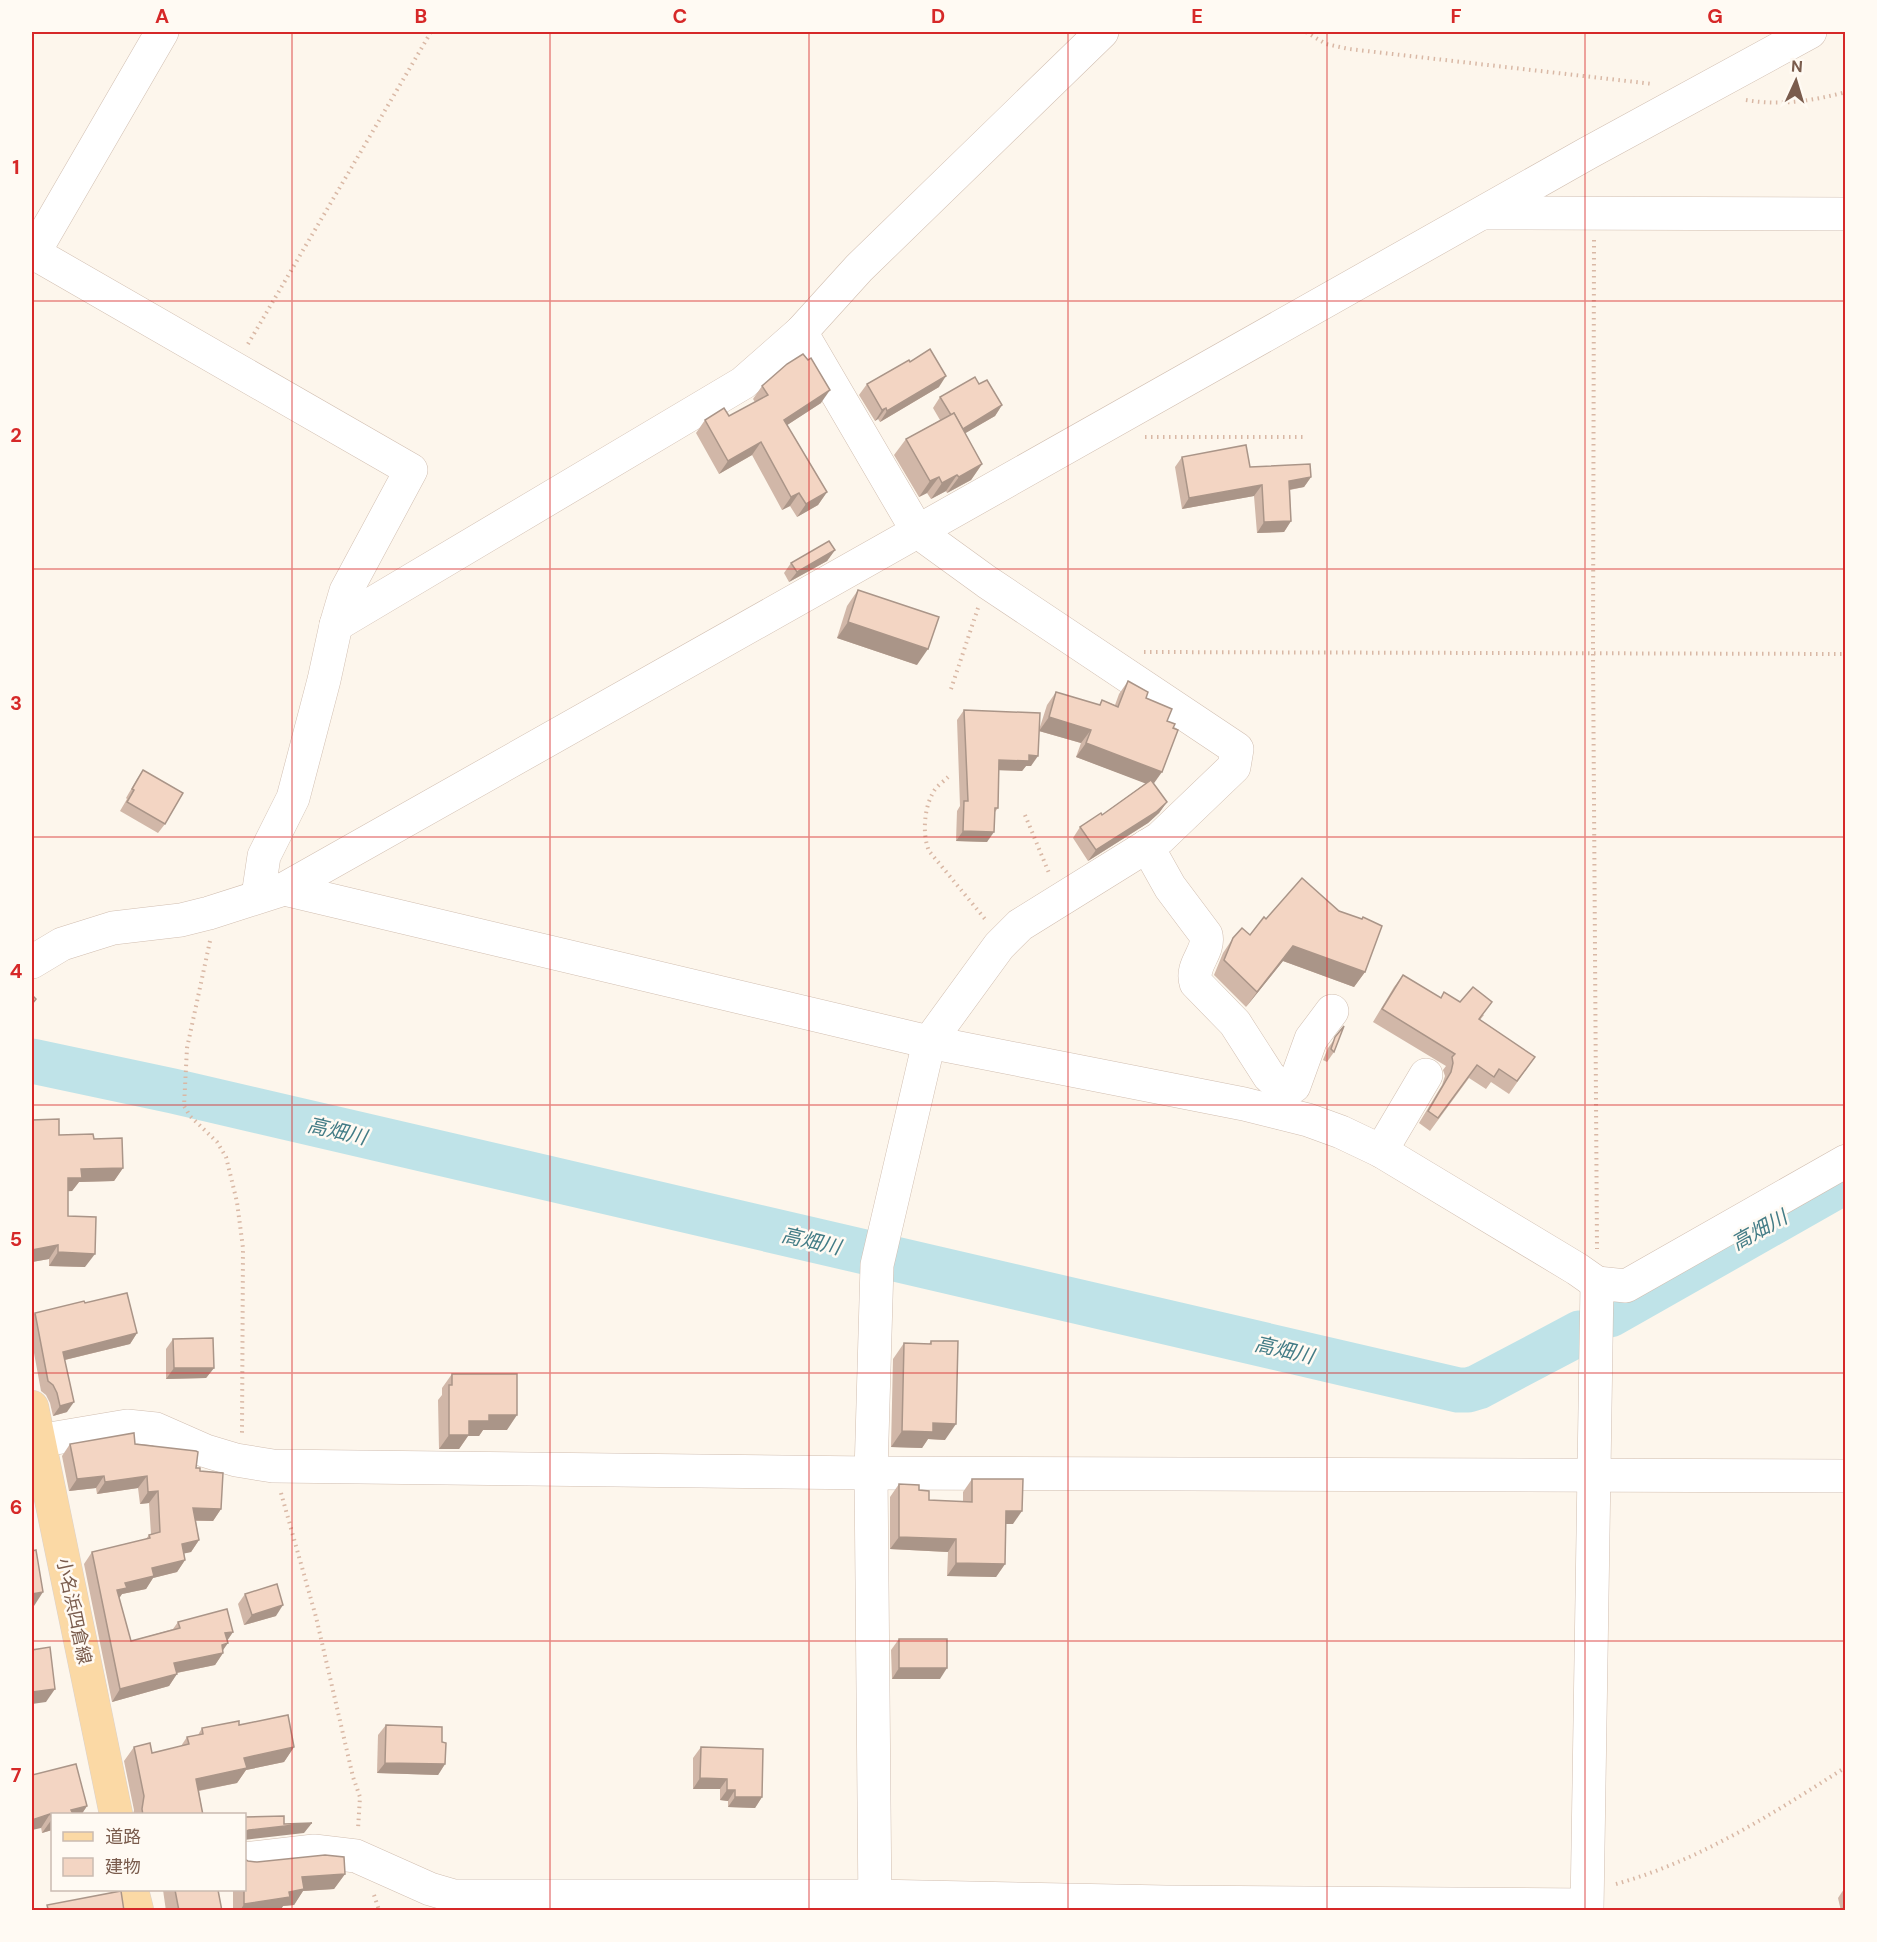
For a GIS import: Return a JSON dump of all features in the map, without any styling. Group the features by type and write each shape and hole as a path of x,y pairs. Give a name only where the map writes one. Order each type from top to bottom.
{"main road":[{"name":"小名浜四倉線","path":"32,1407 116,1813"},
{"path":"132,1891 137,1911"}],"street":[{"path":"162,32 32,253 411,470 346,591 293,798 264,856 271,892"},
{"path":"336,625 743,383 801,332 859,268 1102,32"},
{"path":"32,962 62,944 113,928 181,920 271,892 1810,32"},
{"path":"1483,213 1845,214"},
{"path":"801,332 918,532 987,582 1238,749 1234,767 1160,838 1020,925 1004,941 929,1042 880,1255 871,1473 875,1904"},
{"path":"1147,846 1170,887 1206,935 1207,940 1196,967 1194,977 1196,983 1235,1023 1283,1102"},
{"path":"271,892 929,1042 1283,1102 1381,1151 1568,1263 1597,1283 1626,1286 1845,1161"},
{"path":"1283,1102 1294,1086 1311,1039 1332,1011"},
{"path":"1381,1151 1426,1075"},
{"path":"246,1859 314,1851 356,1856 430,1890 454,1896 875,1904 1587,1903 1597,1283"},
{"path":"38,1441 127,1426 156,1429 206,1451 257,1463 871,1473 1845,1476"}],"path":[{"path":"234,369 431,32"},
{"path":"1306,32 1326,44 1349,49 1674,87 1700,92"},
{"path":"1744,100 1784,104 1812,101 1845,92"},
{"path":"1594,213 1593,653 1597,1283"},
{"path":"1106,426 1116,435 1123,436 1305,437"},
{"path":"951,689 987,582"},
{"path":"1140,652 1845,654"},
{"path":"948,777 934,790 926,815 924,839 929,851 1004,941"},
{"path":"1024,815 1060,900"},
{"path":"209,913 212,930 187,1048 184,1106 190,1116 217,1142 226,1157 237,1202 243,1248 257,1463 316,1617 352,1777 360,1797 356,1856 379,1906 379,1911"},
{"path":"1587,1903 1695,1854 1786,1805 1845,1767"}],"building":[{"path":"930,349 946,376 887,411 886,408 882,410 867,384"},
{"path":"803,354 808,360 811,358 830,390 784,420 827,492 806,504 799,493 791,497 761,442 728,461 705,420 724,408 729,416 768,395 762,386 787,364"},
{"path":"975,377 979,384 987,380 1002,405 963,429 954,413 951,415 940,397"},
{"path":"954,413 982,464 959,477 957,475 942,483 939,477 930,481 906,439"},
{"path":"1246,445 1250,467 1310,464 1311,477 1289,481 1291,521 1264,522 1262,485 1189,498 1182,457"},
{"path":"829,541 835,550 797,572 791,563"},
{"path":"858,590 939,617 928,649 848,622"},
{"path":"1128,681 1148,692 1146,698 1172,709 1167,721 1175,724 1173,728 1178,730 1162,772 1086,743 1091,730 1049,717 1056,692 1100,705 1102,700 1118,707"},
{"path":"964,710 1040,713 1038,756 1029,755 1029,761 999,760 998,808 995,808 994,832 963,831 964,801 968,801"},
{"path":"143,770 183,793 165,824 127,802"},
{"path":"1151,780 1167,802 1156,812 1096,850 1080,827 1101,813 1102,815"},
{"path":"1302,878 1339,911 1362,919 1363,917 1382,926 1365,972 1293,946 1257,992 1224,960 1233,938 1242,928 1250,935"},
{"path":"1403,975 1441,998 1444,992 1460,1002 1473,987 1492,1002 1479,1019 1535,1057 1517,1081 1499,1069 1494,1077 1477,1065 1438,1118 1428,1111 1451,1072 1452,1057 1455,1054 1382,1009"},
{"path":"1344,1026 1334,1052 1331,1049 1335,1037"},
{"path":"59,1119 59,1135 93,1134 94,1139 122,1138 123,1168 81,1169 82,1178 68,1178 68,1216 96,1217 95,1254 58,1252 58,1245 32,1250 32,1120"},
{"path":"127,1293 137,1333 63,1352 74,1402 60,1406 57,1393 48,1381 35,1313"},
{"path":"213,1338 214,1368 174,1368 173,1339"},
{"path":"931,1341 958,1341 956,1424 933,1423 933,1432 902,1431 904,1343 931,1344"},
{"path":"452,1374 517,1374 517,1415 489,1415 489,1421 469,1421 469,1435 449,1435 449,1385 452,1385"},
{"path":"134,1433 135,1444 196,1451 198,1452 196,1468 200,1468 200,1471 223,1473 221,1509 193,1508 199,1540 182,1544 185,1560 152,1568 154,1576 125,1583 127,1588 117,1590 131,1641 180,1628 178,1622 227,1609 233,1632 225,1633 228,1643 222,1645 223,1653 174,1663 177,1674 120,1689 92,1552 150,1538 149,1535 160,1532 158,1491 148,1492 147,1476 105,1482 104,1476 77,1479 70,1444"},
{"path":"972,1479 1023,1479 1022,1511 1006,1511 1005,1564 956,1563 956,1539 899,1537 899,1484 919,1485 919,1490 929,1491 929,1500 972,1502"},
{"path":"36,1550 43,1592 32,1594 32,1551"},
{"path":"277,1584 283,1605 252,1615 245,1594"},
{"path":"899,1639 947,1639 947,1668 899,1668"},
{"path":"50,1647 55,1689 32,1692 32,1650"},
{"path":"288,1715 294,1747 244,1758 247,1768 196,1779 203,1813 143,1813 144,1796 134,1747 150,1743 152,1753 189,1744 187,1737 203,1734 202,1728 239,1721 239,1725"},
{"path":"386,1725 442,1727 442,1742 446,1743 445,1764 385,1763"},
{"path":"701,1747 763,1749 762,1797 735,1797 735,1790 727,1790 727,1779 700,1778"},
{"path":"76,1764 87,1806 71,1810 72,1813 51,1813 51,1816 50,1814 32,1820 32,1775"},
{"path":"284,1816 284,1824 312,1823 246,1831 246,1817"},
{"path":"325,1855 344,1857 345,1874 302,1877 304,1889 289,1892 290,1897 244,1904 246,1860 257,1862"},
{"path":"121,1891 124,1911 35,1911 48,1909 47,1905"},
{"path":"175,1891 218,1891 222,1911 179,1911"}],"waterway":[{"name":"高畑川","path":"32,1061 173,1091 1458,1390 1478,1387 1580,1333"},
{"name":"高畑川","path":"1610,1315 1846,1181"}]}
